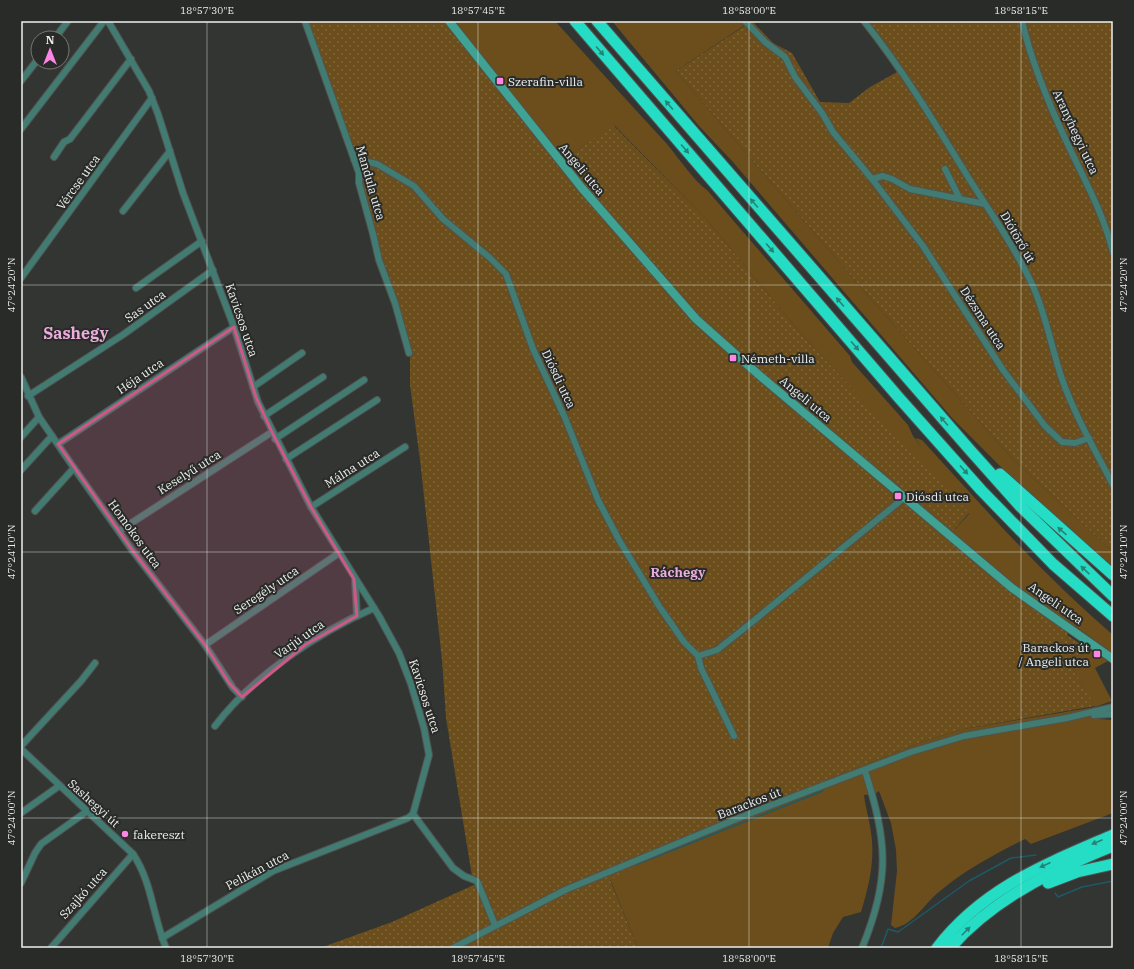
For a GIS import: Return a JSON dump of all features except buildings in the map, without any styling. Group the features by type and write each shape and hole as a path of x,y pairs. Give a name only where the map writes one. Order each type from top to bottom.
{"highway":[{"path":"575,21 900,400 981,490 1054,564 1113,616"},
{"path":"601,24 970,450 1026,512 1113,596"},
{"path":"970,450 984,459 1113,574"},
{"path":"938,946 968,913 1013,882 1039,868 1113,836"},
{"path":"950,948 1001,901 1028,885 1099,851 1113,846"},
{"path":"983,916 1061,877 1109,865"}],"street":[{"path":"61,30 68,21"},
{"path":"21,129 104,21"},
{"name":"Kavicsos utca","path":"108,21 152,98 183,193 234,326 253,388 264,416 311,507 354,579 374,608 399,653 411,684 428,745 429,755 413,814"},
{"name":"Mandula utca","path":"305,21 359,173 359,184 379,260 396,303 409,353"},
{"name":"Angeli utca","path":"449,21 581,187 696,319 759,375 1012,588 1113,659"},
{"name":"Dézsma utca","path":"745,21 765,42 785,57 795,77 833,132 872,179 923,246 1003,370 1045,426 1062,442 1075,443 1088,438"},
{"name":"Diótörő út","path":"864,21 895,62 985,204 997,220 1032,284 1062,379 1088,438 1113,485"},
{"name":"Aranyhegyi utca","path":"1022,21 1029,53 1069,147 1096,200 1113,252"},
{"path":"54,157 64,142 70,139 130,59"},
{"path":"21,81 30,69"},
{"name":"Vércse utca","path":"21,278 152,98"},
{"path":"123,211 170,151"},
{"name":"Diósdi utca","path":"354,159 377,164 410,183 443,219 489,257 506,274 533,349 565,418 598,500 619,540 659,606 684,642 698,656 701,668 734,736"},
{"path":"945,169 960,198"},
{"path":"872,179 883,176 910,189 985,204"},
{"path":"136,288 202,242"},
{"name":"Sas utca","path":"28,396 124,334 213,270"},
{"name":"Héja utca","path":"58,444 234,326"},
{"path":"253,388 302,354"},
{"name":"Homokos utca","path":"21,376 28,396 39,417 74,468 119,531 205,645 229,683 242,697"},
{"path":"264,416 323,377"},
{"path":"275,438 364,380"},
{"path":"286,459 377,400"},
{"path":"21,437 39,417"},
{"name":"Keselyű utca","path":"119,531 272,432"},
{"path":"21,470 52,436"},
{"name":"Málna utca","path":"311,507 406,447"},
{"path":"35,511 74,468"},
{"path":"698,656 717,650 746,628 904,496"},
{"name":"Seregély utca","path":"205,645 339,553"},
{"name":"Kavicsos utca","path":"354,579 357,616"},
{"path":"356,599 365,594"},
{"name":"Varjú utca","path":"215,726 242,697 305,645 374,608"},
{"path":"21,747 81,681 95,663"},
{"name":"Barackos út","path":"453,948 541,901 613,870 751,813 865,771 910,752 964,736 1067,718 1113,707"},
{"name":"Barackos út","path":"1067,718 1113,714"},
{"name":"Sashegyi út","path":"21,747 59,786 83,804 86,812 133,854 144,873 166,948"},
{"path":"862,948 879,898 883,864 879,821 865,771"},
{"path":"21,812 59,786"},
{"path":"21,884 35,853 41,844 86,812"},
{"path":"413,814 453,868 464,876 477,881 495,925"},
{"name":"Pelikán utca","path":"162,938 273,871 367,835 408,818 413,814"},
{"name":"Szajkó utca","path":"50,948 133,854"}],"highlighted area":[{"path":"234,327 256,397 272,432 311,507 354,579 357,616 305,645 242,697 229,683 205,645 132,550 58,444"}],"shaded area":[{"path":"305,21 454,21 564,160 613,125 707,220 801,334 969,513 948,537 1069,631 1067,635 1085,647 1070,664 1095,706 964,729 924,741 828,779 830,787 769,808 629,866 630,870 610,880 638,948 320,948 392,922 476,884 472,876 446,718 442,660 420,460 410,385 410,354 359,181"},
{"path":"454,21 555,21 667,144 692,175 707,190 850,356 852,362 908,425 913,436 923,450 915,438 922,440 1038,565 1113,635 1113,654 1075,626 1069,631 948,537 969,514 801,334 707,220 614,125 564,160"},
{"path":"612,21 751,21 676,71 864,291 1011,457 1113,552 1113,570 1021,487 953,419 732,161 699,126"},
{"path":"752,21 773,43 792,53 820,102 849,103 870,87 897,72 869,28 862,21 1113,21 1113,552 1011,457 864,291 676,71"},
{"path":"1085,647 1108,661 1095,668 1112,701 1095,707 1070,664"},
{"path":"1095,707 1099,719 1113,720 1113,813 1031,844 1025,839 1003,850 970,869 950,883 914,918 902,926 895,928 891,925 897,871 896,850 891,823 879,791 875,794 864,795 871,830 872,859 870,877 861,912 843,917 833,933 828,948 638,948 610,879 630,870 628,865 769,808 830,787 827,779 924,741 964,729"}],"waterway":[{"path":"635,865 823,791"},
{"path":"881,948 888,929 898,932 969,881 1011,858 1036,855"},
{"path":"1055,893 1058,897 1082,887 1113,881"}],"place":[{"name":"Szerafin-villa","path":"500,81"},
{"name":"Németh-villa","path":"733,358"},
{"name":"Diósdi utca","path":"898,496"},
{"name":"Barackos út / Angeli utca","path":"1097,654"},
{"name":"fakereszt","path":"125,834"}],"district":[{"name":"Sashegy","path":"76,333"},
{"name":"Ráchegy","path":"678,572"}]}
